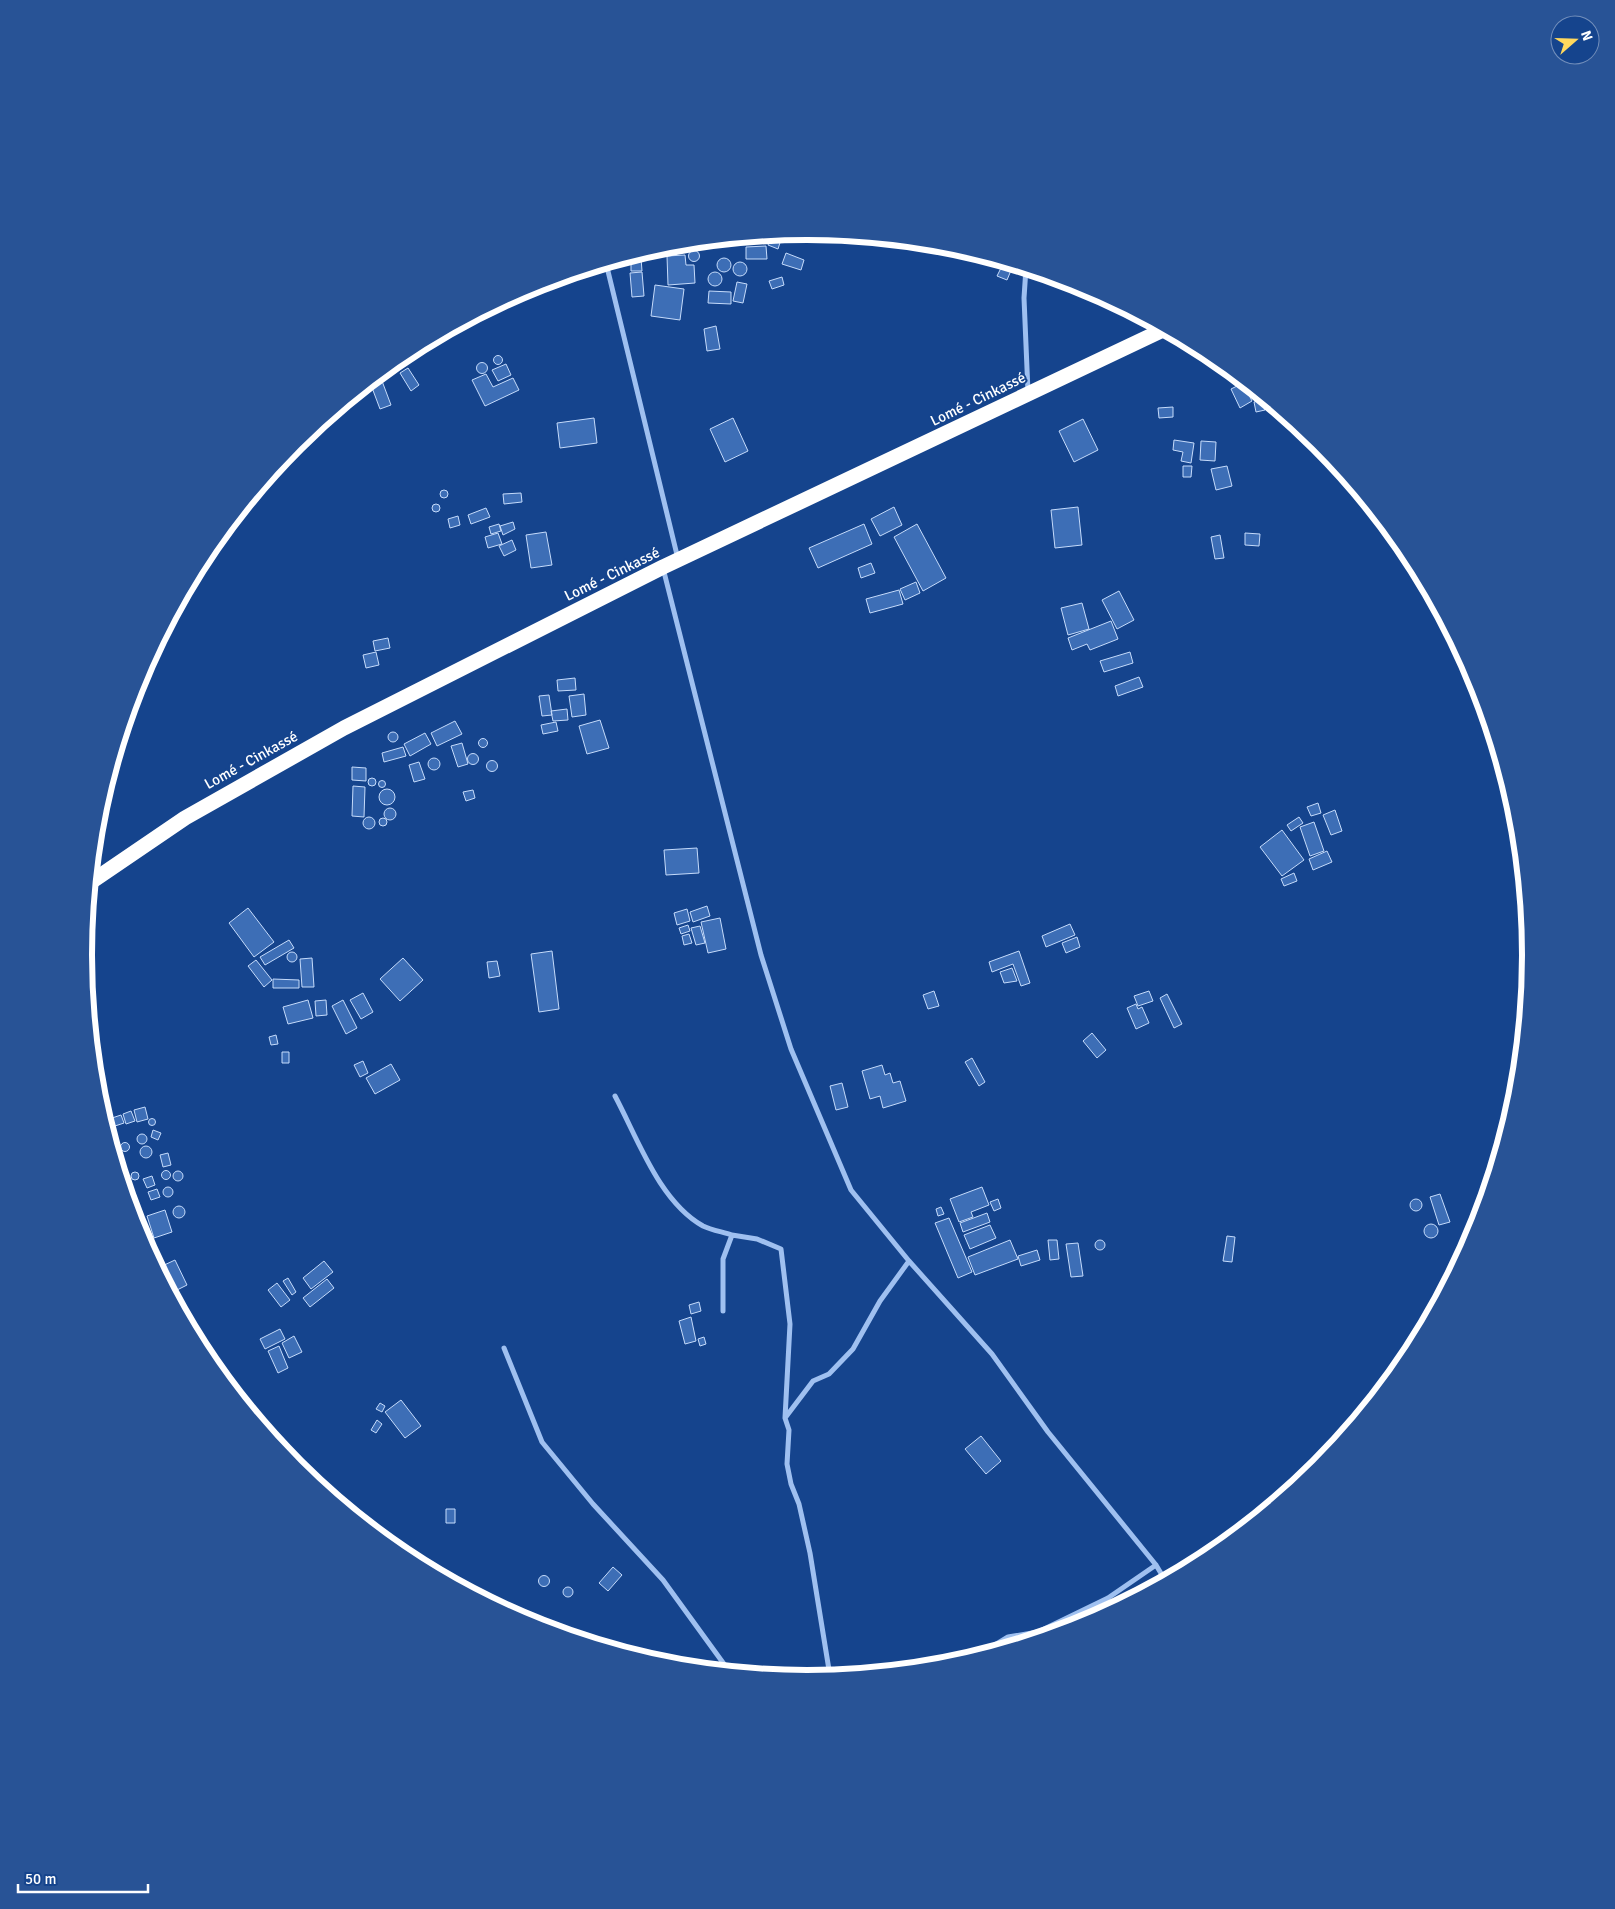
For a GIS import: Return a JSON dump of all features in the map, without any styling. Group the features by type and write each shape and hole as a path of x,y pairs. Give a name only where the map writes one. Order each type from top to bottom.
{"highway":[{"name":"Lomé - Cinkassé","path":"97,878 185,818 344,728 663,567 1159,332"}],"street":[{"path":"607,268 679,561"},
{"path":"1026,274 1024,298 1028,395"},
{"path":"663,567 752,920 790,1049 851,1190 909,1261 992,1354 1048,1432 1163,1575"},
{"path":"615,1096 651,1171 684,1211 703,1226 732,1235 757,1239 781,1249 790,1324 785,1418 789,1430 787,1464 791,1484 799,1504 810,1553 829,1669"},
{"path":"724,1311 723,1259 732,1235"},
{"path":"785,1418 813,1381 829,1374 853,1349 880,1301 909,1261"},
{"path":"504,1348 542,1442 662,1580 726,1664"},
{"path":"1042,1630 1108,1598 1156,1565"},
{"path":"997,1644 1008,1637 1036,1632"}],"building":[{"path":"781,240 778,249 768,245 770,241"},
{"path":"766,246 767,259 746,259 746,247"},
{"path":"694,250 700,256 694,262 688,256"},
{"path":"786,253 804,260 801,270 782,264"},
{"path":"685,255 686,265 694,265 695,283 668,285 667,256"},
{"path":"721,258 727,258 731,265 727,272 721,272 717,268 717,262"},
{"path":"641,259 642,271 631,271 631,262"},
{"path":"740,262 745,264 747,269 745,274 740,276 735,274 733,269 735,264"},
{"path":"1002,267 1011,269 1007,280 997,276"},
{"path":"642,272 644,296 632,297 630,273"},
{"path":"715,272 720,274 722,279 720,284 715,286 710,284 708,279 710,274"},
{"path":"782,277 784,285 772,289 769,281"},
{"path":"737,282 747,284 743,303 733,301"},
{"path":"655,285 684,289 680,320 651,316"},
{"path":"709,291 731,292 731,304 708,303"},
{"path":"716,326 720,349 707,351 704,329"},
{"path":"498,355 503,360 498,365 493,360"},
{"path":"480,363 484,363 487,368 486,372 480,373 477,370 477,366"},
{"path":"506,364 511,375 498,381 492,370"},
{"path":"408,368 419,385 411,391 400,373"},
{"path":"486,374 493,387 513,378 519,390 485,406 472,380"},
{"path":"382,381 391,405 380,409 372,387"},
{"path":"1240,385 1246,390 1252,401 1240,408 1231,389"},
{"path":"1259,401 1263,404 1265,410 1256,412 1254,402"},
{"path":"1173,407 1173,417 1159,418 1158,408"},
{"path":"594,418 597,443 560,448 557,423"},
{"path":"733,418 748,451 725,462 710,429"},
{"path":"1083,419 1098,450 1074,462 1059,431"},
{"path":"1174,440 1194,443 1191,463 1181,461 1183,452 1173,450"},
{"path":"1201,441 1216,442 1215,461 1200,460"},
{"path":"1183,466 1192,466 1191,477 1183,477"},
{"path":"1227,466 1232,486 1216,490 1211,469"},
{"path":"444,490 448,494 444,498 440,494"},
{"path":"521,493 522,502 504,504 503,494"},
{"path":"436,504 440,508 436,512 432,508"},
{"path":"894,507 902,525 880,536 871,519"},
{"path":"1078,507 1082,545 1055,548 1051,510"},
{"path":"486,508 490,517 471,524 468,515"},
{"path":"458,516 460,525 450,528 448,519"},
{"path":"513,522 515,529 503,535 500,526"},
{"path":"499,524 501,531 491,534 489,527"},
{"path":"864,524 872,544 818,568 809,548"},
{"path":"917,524 946,578 923,591 894,537"},
{"path":"546,532 552,565 531,568 526,535"},
{"path":"498,533 502,544 488,548 485,537"},
{"path":"1245,533 1260,534 1259,546 1245,545"},
{"path":"1220,535 1224,558 1215,559 1211,537"},
{"path":"512,540 516,550 504,556 499,546"},
{"path":"871,563 875,573 861,578 858,568"},
{"path":"916,582 920,593 905,600 900,589"},
{"path":"899,590 903,604 870,613 866,599"},
{"path":"1119,591 1134,620 1117,629 1102,600"},
{"path":"1082,603 1089,629 1068,635 1061,608"},
{"path":"1111,621 1118,639 1090,650 1087,644 1072,650 1068,638"},
{"path":"388,638 390,648 375,651 373,641"},
{"path":"376,652 379,665 366,668 363,655"},
{"path":"1130,652 1133,663 1104,672 1100,661"},
{"path":"1139,677 1143,687 1118,696 1115,686"},
{"path":"575,678 576,690 558,691 557,680"},
{"path":"584,694 586,715 572,717 569,696"},
{"path":"549,695 552,715 542,716 539,696"},
{"path":"567,709 568,720 553,721 551,711"},
{"path":"600,720 609,748 587,754 579,726"},
{"path":"455,721 462,734 437,746 431,733"},
{"path":"556,722 558,731 543,734 541,725"},
{"path":"391,732 395,732 398,737 397,741 391,742 388,739 388,735"},
{"path":"425,733 431,744 410,756 404,744"},
{"path":"483,738 488,743 483,748 478,743"},
{"path":"462,743 468,764 458,767 451,746"},
{"path":"403,747 406,756 384,762 382,753"},
{"path":"471,754 475,754 478,759 477,763 471,764 468,761 468,757"},
{"path":"432,758 436,758 440,764 436,770 432,770 428,766 428,762"},
{"path":"490,761 494,761 497,766 496,770 490,771 487,768 487,764"},
{"path":"419,762 425,779 414,782 409,765"},
{"path":"352,767 366,768 366,781 352,780"},
{"path":"372,778 376,782 372,786 368,782"},
{"path":"382,780 386,784 382,788 378,784"},
{"path":"353,786 365,787 364,817 352,816"},
{"path":"387,789 393,791 395,797 393,803 387,805 381,803 379,797 381,791"},
{"path":"473,790 475,798 466,801 463,792"},
{"path":"1318,803 1321,813 1311,816 1307,807"},
{"path":"390,808 396,814 390,820 384,814"},
{"path":"1335,810 1342,831 1331,835 1323,815"},
{"path":"367,817 371,817 375,823 371,829 367,829 363,825 363,821"},
{"path":"1299,817 1303,823 1291,831 1287,825"},
{"path":"383,818 387,822 383,826 379,822"},
{"path":"1314,822 1324,851 1310,856 1300,827"},
{"path":"1282,830 1304,860 1282,876 1260,847"},
{"path":"697,848 699,873 666,875 664,850"},
{"path":"1327,851 1332,862 1313,870 1309,859"},
{"path":"1294,873 1297,881 1284,886 1281,879"},
{"path":"707,906 710,916 693,922 690,912"},
{"path":"248,908 274,942 254,957 229,923"},
{"path":"687,909 690,921 677,925 674,913"},
{"path":"720,918 726,949 708,953 701,922"},
{"path":"1070,924 1075,935 1046,947 1042,936"},
{"path":"688,925 690,931 681,934 679,928"},
{"path":"700,926 705,943 696,945 691,928"},
{"path":"689,934 692,943 684,945 682,936"},
{"path":"1077,937 1080,947 1066,953 1062,943"},
{"path":"289,940 294,948 265,965 260,957"},
{"path":"552,951 559,1009 539,1012 531,954"},
{"path":"1019,951 1030,983 1021,986 1013,964 992,972 989,962"},
{"path":"290,952 294,952 297,957 296,961 290,962 287,959 287,955"},
{"path":"312,958 314,987 302,987 300,959"},
{"path":"403,958 423,980 400,1001 380,979"},
{"path":"256,960 272,980 264,987 248,966"},
{"path":"497,961 500,976 489,978 487,962"},
{"path":"1012,968 1017,981 1004,983 1000,972"},
{"path":"273,979 299,980 299,988 273,988"},
{"path":"934,991 939,1006 928,1009 923,995"},
{"path":"1149,991 1153,1001 1138,1006 1134,996"},
{"path":"363,993 373,1012 361,1019 350,1000"},
{"path":"1167,994 1182,1024 1174,1028 1160,998"},
{"path":"308,1000 313,1018 288,1024 283,1007"},
{"path":"326,1000 327,1015 316,1016 315,1001"},
{"path":"343,1000 357,1028 346,1034 332,1006"},
{"path":"1136,1004 1138,1009 1142,1007 1149,1023 1136,1029 1127,1008"},
{"path":"1092,1033 1106,1050 1097,1058 1083,1041"},
{"path":"276,1035 278,1044 271,1045 269,1037"},
{"path":"282,1052 289,1052 289,1063 282,1063"},
{"path":"972,1058 985,1082 979,1086 965,1062"},
{"path":"363,1061 368,1073 360,1077 354,1065"},
{"path":"391,1064 400,1080 375,1094 366,1078"},
{"path":"882,1065 885,1075 890,1073 893,1083 900,1081 906,1101 883,1108 880,1096 870,1099 862,1071"},
{"path":"842,1083 848,1107 836,1110 830,1086"},
{"path":"145,1107 148,1119 137,1122 134,1110"},
{"path":"131,1111 135,1121 126,1124 123,1114"},
{"path":"121,1115 124,1123 115,1126 112,1118"},
{"path":"152,1118 156,1122 152,1126 148,1122"},
{"path":"153,1130 161,1133 158,1140 151,1137"},
{"path":"140,1134 144,1134 147,1139 146,1143 140,1144 137,1141 137,1137"},
{"path":"125,1143 129,1147 125,1151 121,1147"},
{"path":"146,1146 152,1152 146,1158 140,1152"},
{"path":"168,1153 171,1165 163,1167 160,1155"},
{"path":"166,1170 171,1175 166,1180 161,1175"},
{"path":"178,1171 183,1176 178,1181 173,1176"},
{"path":"135,1172 139,1176 135,1180 131,1176"},
{"path":"152,1176 155,1185 147,1188 143,1179"},
{"path":"166,1187 170,1187 173,1192 170,1197 166,1197 163,1194 163,1190"},
{"path":"982,1187 989,1205 971,1212 973,1217 959,1222 950,1199"},
{"path":"157,1189 160,1197 151,1200 148,1192"},
{"path":"1440,1194 1450,1222 1439,1225 1430,1197"},
{"path":"998,1199 1001,1208 994,1211 990,1202"},
{"path":"1414,1199 1418,1199 1422,1205 1418,1211 1414,1211 1410,1207 1410,1203"},
{"path":"179,1206 185,1212 179,1218 173,1212"},
{"path":"941,1207 944,1214 938,1216 936,1209"},
{"path":"165,1210 172,1232 154,1238 147,1216"},
{"path":"987,1213 990,1222 963,1232 960,1223"},
{"path":"949,1218 972,1272 958,1278 935,1223"},
{"path":"1431,1224 1436,1226 1438,1231 1436,1236 1431,1238 1426,1236 1424,1231 1426,1226"},
{"path":"990,1225 996,1238 970,1249 964,1235"},
{"path":"1227,1236 1235,1237 1232,1262 1223,1261"},
{"path":"1010,1240 1018,1259 975,1275 968,1257"},
{"path":"1048,1240 1057,1240 1059,1259 1050,1260"},
{"path":"1098,1240 1102,1240 1105,1245 1104,1249 1098,1250 1095,1247 1095,1243"},
{"path":"1078,1243 1083,1276 1071,1277 1066,1244"},
{"path":"1037,1250 1040,1260 1021,1266 1018,1256"},
{"path":"175,1260 187,1285 176,1290 164,1265"},
{"path":"324,1261 333,1272 311,1289 303,1278"},
{"path":"288,1278 296,1292 292,1295 283,1281"},
{"path":"327,1279 334,1288 310,1307 303,1298"},
{"path":"277,1283 290,1300 281,1307 268,1290"},
{"path":"699,1302 701,1311 691,1314 689,1305"},
{"path":"691,1317 696,1341 685,1344 679,1321"},
{"path":"280,1329 285,1339 265,1349 260,1339"},
{"path":"294,1336 302,1352 289,1358 282,1343"},
{"path":"704,1337 706,1344 700,1346 698,1339"},
{"path":"279,1346 288,1368 278,1373 268,1351"},
{"path":"401,1400 421,1426 405,1438 385,1412"},
{"path":"380,1403 385,1406 382,1412 376,1409"},
{"path":"377,1420 382,1424 376,1433 371,1430"},
{"path":"981,1436 1001,1461 986,1474 965,1449"},
{"path":"446,1509 455,1509 455,1523 446,1523"},
{"path":"613,1567 622,1575 608,1591 599,1583"},
{"path":"542,1576 546,1576 549,1581 548,1585 542,1586 539,1583 539,1579"},
{"path":"566,1587 570,1587 573,1592 572,1596 566,1597 563,1594 563,1590"}]}
